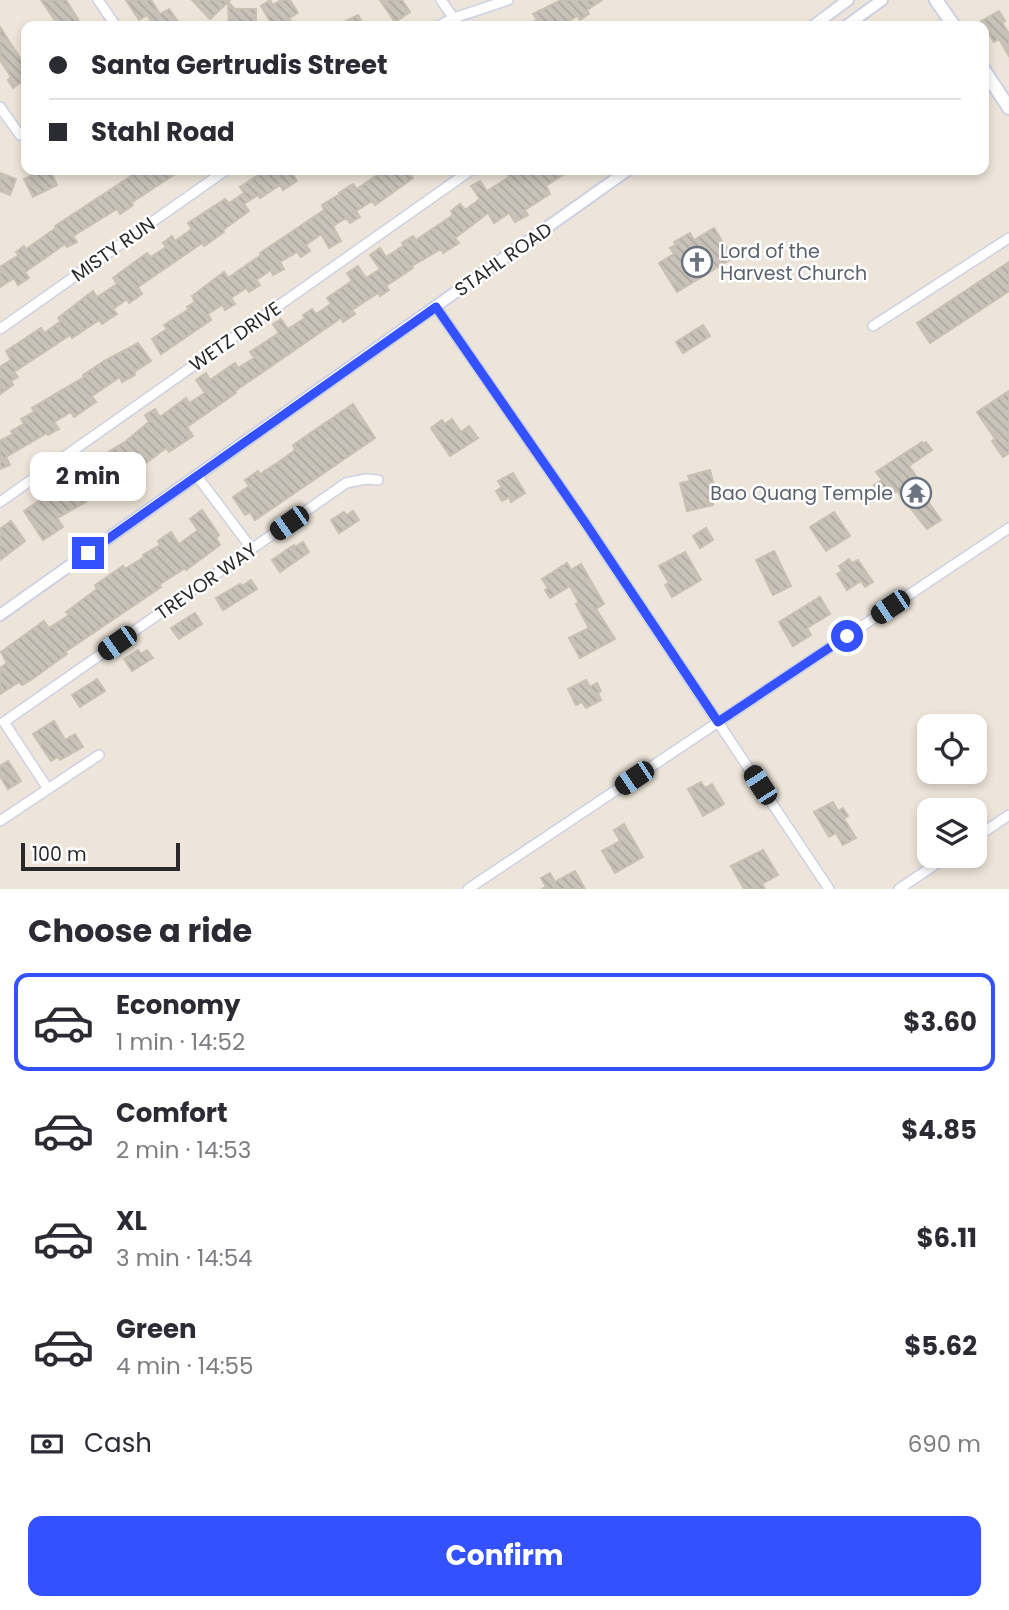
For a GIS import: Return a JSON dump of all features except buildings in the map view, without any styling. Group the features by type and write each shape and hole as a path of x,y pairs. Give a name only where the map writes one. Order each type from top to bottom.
{"main road":[{"path":"936,0 951,21"},
{"path":"989,78 1009,108"}],"street":[{"path":"97,0 112,21"},
{"path":"441,0 455,21"},
{"path":"458,21 508,0"},
{"path":"820,21 848,0"},
{"path":"854,21 882,0"},
{"path":"0,107 20,135"},
{"name":"MISTY RUN","path":"0,329 219,175"},
{"name":"WETZ DRIVE","path":"0,502 464,175"},
{"name":"STAHL ROAD","path":"0,615 621,175"},
{"path":"873,326 1009,238"},
{"path":"436,307 584,521 829,889"},
{"path":"197,476 251,549"},
{"name":"TREVOR WAY","path":"48,789 4,722 346,483 366,479 378,480"},
{"path":"468,889 1009,528"},
{"path":"0,821 100,754"},
{"path":"987,830 1009,815"},
{"path":"899,889 930,868"}],"place":[{"name":"Lord of the Harvest Church","path":"697,262"},
{"name":"Bao Quang Temple","path":"916,493"}],"route":[{"path":"88,553 436,307 584,521 718,722 847,636"}]}
